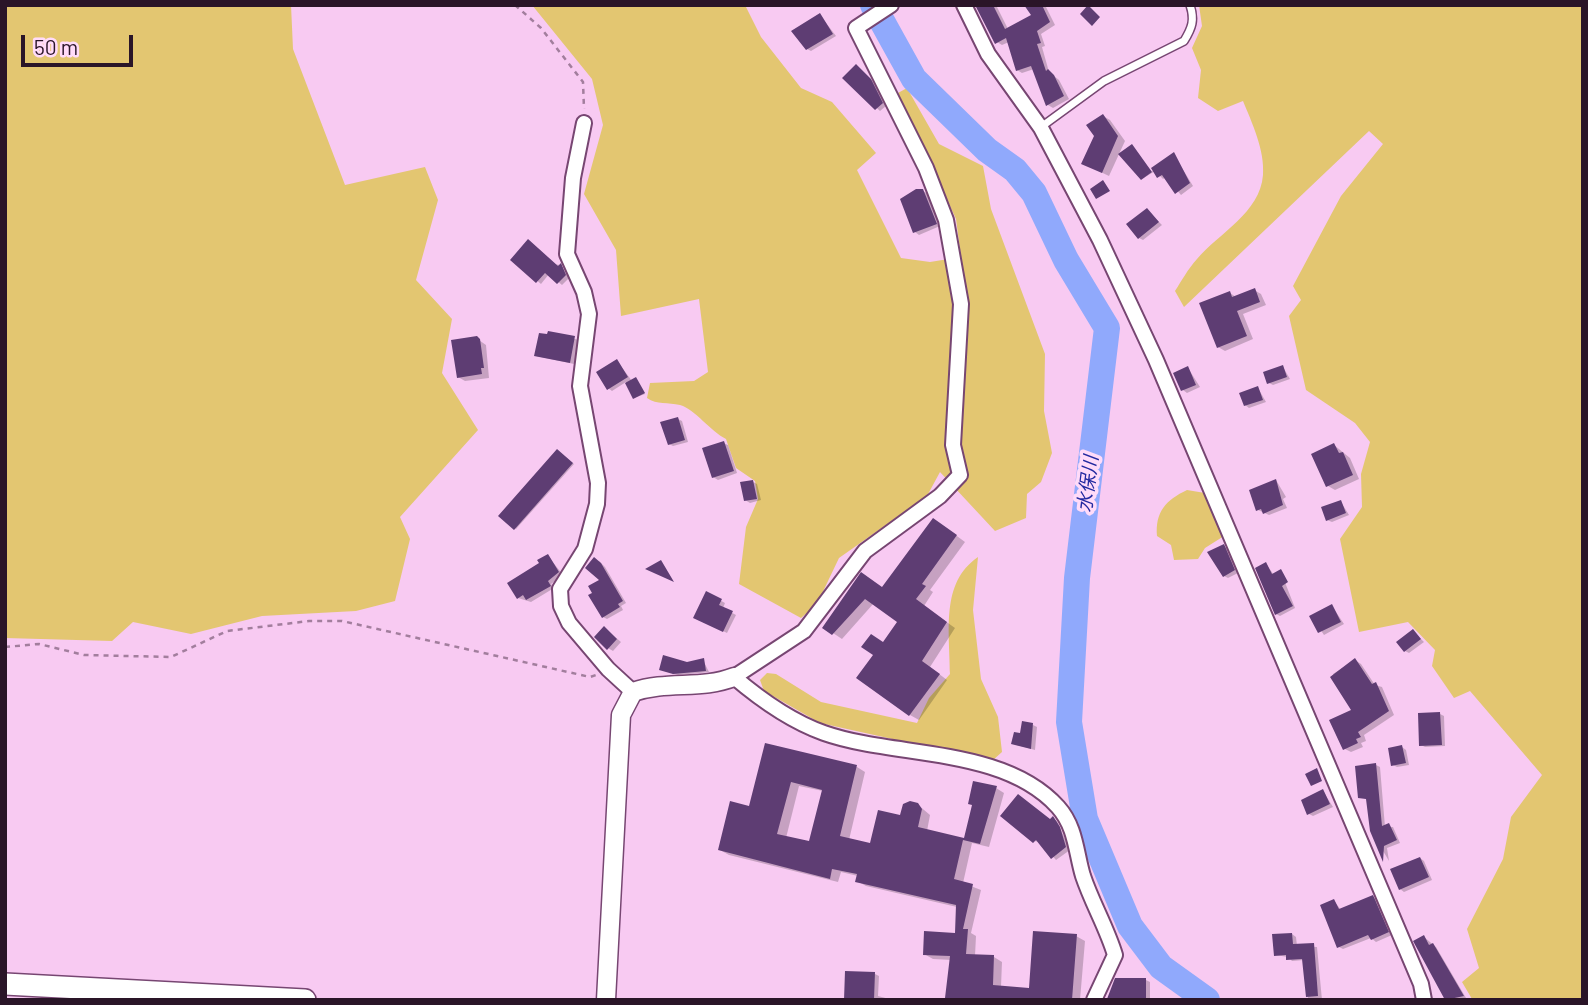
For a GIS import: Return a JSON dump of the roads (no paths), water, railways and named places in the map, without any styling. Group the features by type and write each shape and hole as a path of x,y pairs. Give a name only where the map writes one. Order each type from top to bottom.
{"main road":[{"path":"5,984 305,1000"}],"street":[{"path":"964,5 995,65 1041,128 1100,240 1156,360 1415,971 1424,1000"},
{"path":"606,1000 621,715 633,692 656,684 719,683 734,677 804,631 865,551 940,496 960,475 953,445 961,304 946,220 926,168 856,28 891,6"},
{"path":"584,123 573,178 567,254 584,292 589,314 580,386 598,483 597,504 585,549 559,589 561,606 569,623 608,670 633,692"},
{"path":"734,677 763,701 825,733 994,768 1033,788 1058,807 1069,824 1083,876 1115,955 1094,1000"}],"lane":[{"path":"1041,128 1104,81 1184,41 1192,29 1190,5"}],"waterway":[{"name":"水保川","path":"873,5 914,79 987,150 1015,170 1034,193 1066,260 1107,328 1077,578 1069,722 1085,819 1130,926 1161,967 1207,1000"}]}
